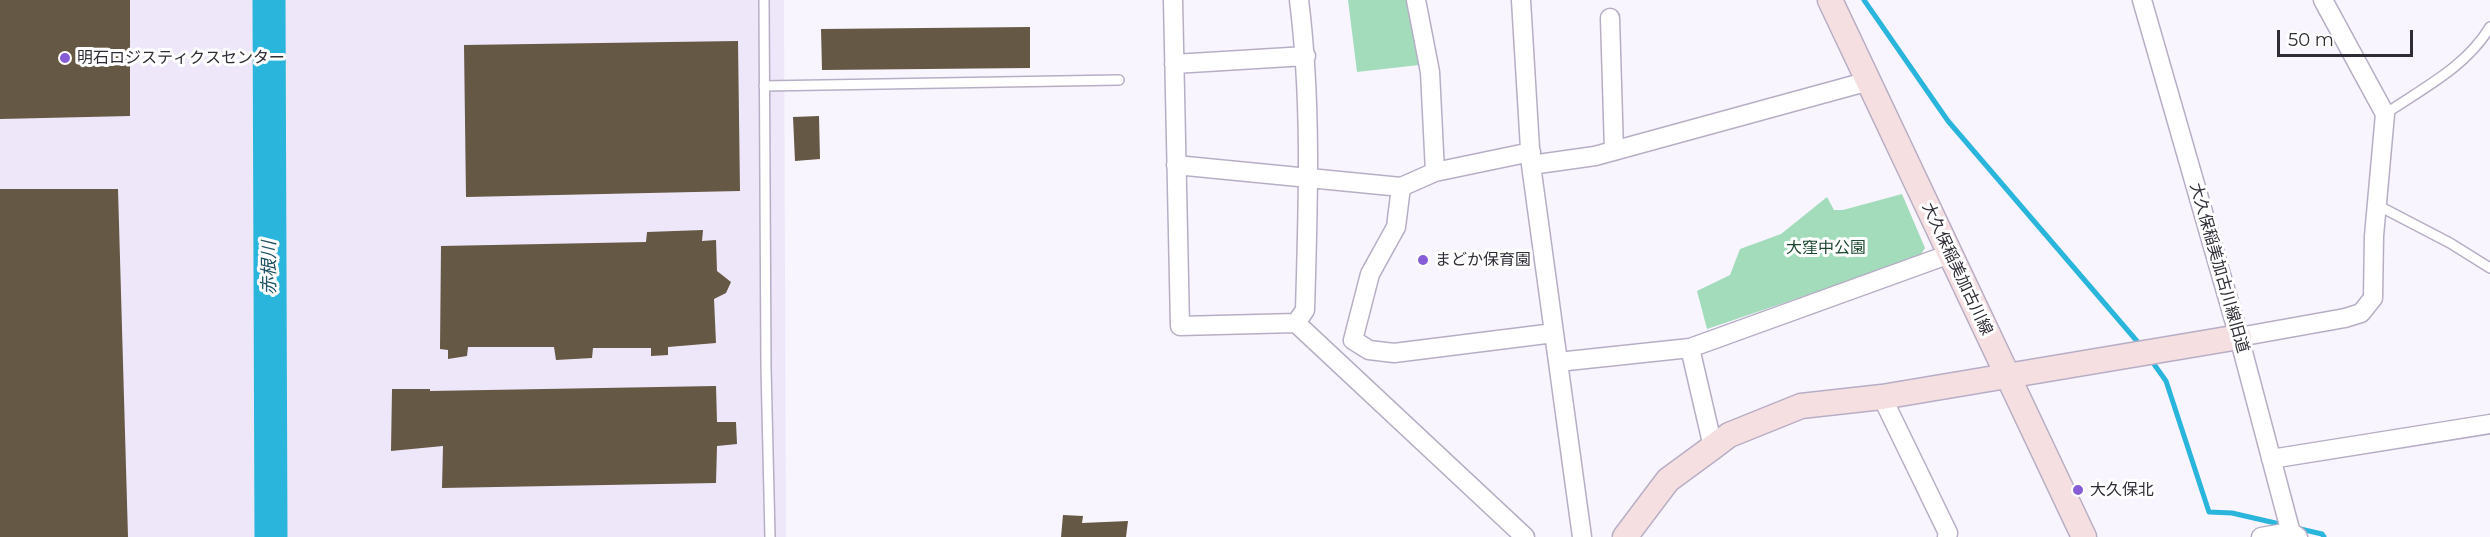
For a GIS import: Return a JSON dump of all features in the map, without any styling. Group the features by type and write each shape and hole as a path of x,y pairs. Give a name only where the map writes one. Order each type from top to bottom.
{"street":[{"path":"1173,0 1179,326 1296,323 1525,537"},
{"path":"1296,323 1305,310 1308,178 1306,56 1299,0"},
{"path":"1416,0 1430,72 1435,172"},
{"path":"1521,0 1531,159 1582,537"},
{"name":"大久保稲美加古川線","path":"1830,0 2084,537"},
{"name":"大久保稲美加古川線旧道","path":"2142,0 2294,535"},
{"path":"1625,537 1668,480 1729,435 1802,406 1882,397 2007,374 2239,338 2361,314 2373,298 2377,205 2385,114 2323,0"},
{"path":"1610,18 1614,151"},
{"path":"1174,64 1306,56"},
{"path":"1176,165 1401,187 1435,172 1614,151 1869,81"},
{"path":"1401,187 1396,227 1370,274 1353,340 1369,350 1394,353 1554,333"},
{"path":"1558,362 1690,348 1950,254"},
{"path":"1690,348 1713,447"},
{"path":"1347,371 1369,350"},
{"path":"1882,397 1948,533 1947,537"},
{"path":"2271,459 2490,424"},
{"path":"2261,537 2294,535"}],"lane":[{"path":"765,0 764,86 770,537"},
{"path":"2385,114 2461,62 2479,45 2490,27"},
{"path":"764,86 1119,80"},
{"path":"2377,205 2450,243 2490,268"}],"shaded area":[{"path":"0,0 259,0 264,537 0,537"},
{"path":"280,0 784,0 786,537 282,537"}],"green space":[{"path":"1348,0 1411,0 1419,65 1357,72"},
{"name":"大窪中公園","path":"1902,194 1925,248 1919,257 1707,329 1697,291 1730,275 1740,249 1781,234 1827,197 1834,210 1843,210"}],"building":[{"name":"明石ロジスティクスセンター","path":"0,0 130,0 130,116 0,119"},
{"path":"1030,27 1030,68 822,70 821,29"},
{"path":"738,41 740,191 466,197 464,45"},
{"path":"819,116 820,159 795,161 793,117"},
{"path":"0,189 118,189 128,537 0,537"},
{"path":"703,230 702,241 716,240 717,271 731,282 726,293 714,299 716,343 668,347 668,355 651,356 651,348 593,348 592,358 556,360 554,347 468,347 467,356 448,359 448,350 440,349 441,246 646,242 647,232"},
{"path":"716,386 717,422 736,422 737,444 717,446 716,483 442,488 443,446 391,451 392,389 430,389 430,391"},
{"path":"1063,515 1083,516 1082,523 1128,521 1126,537 1061,537"}],"waterway":[{"name":"赤根川","path":"269,0 271,537"},
{"path":"1864,0 1948,121 2142,347"},
{"path":"2151,360 2166,381 2209,512 2232,513 2284,525"},
{"path":"2296,528 2322,534 2324,537"}],"place":[{"name":"明石ロジスティクスセンター","path":"65,58"},
{"name":"まどか保育園","path":"1423,260"},
{"name":"大久保北","path":"2078,490"}]}
